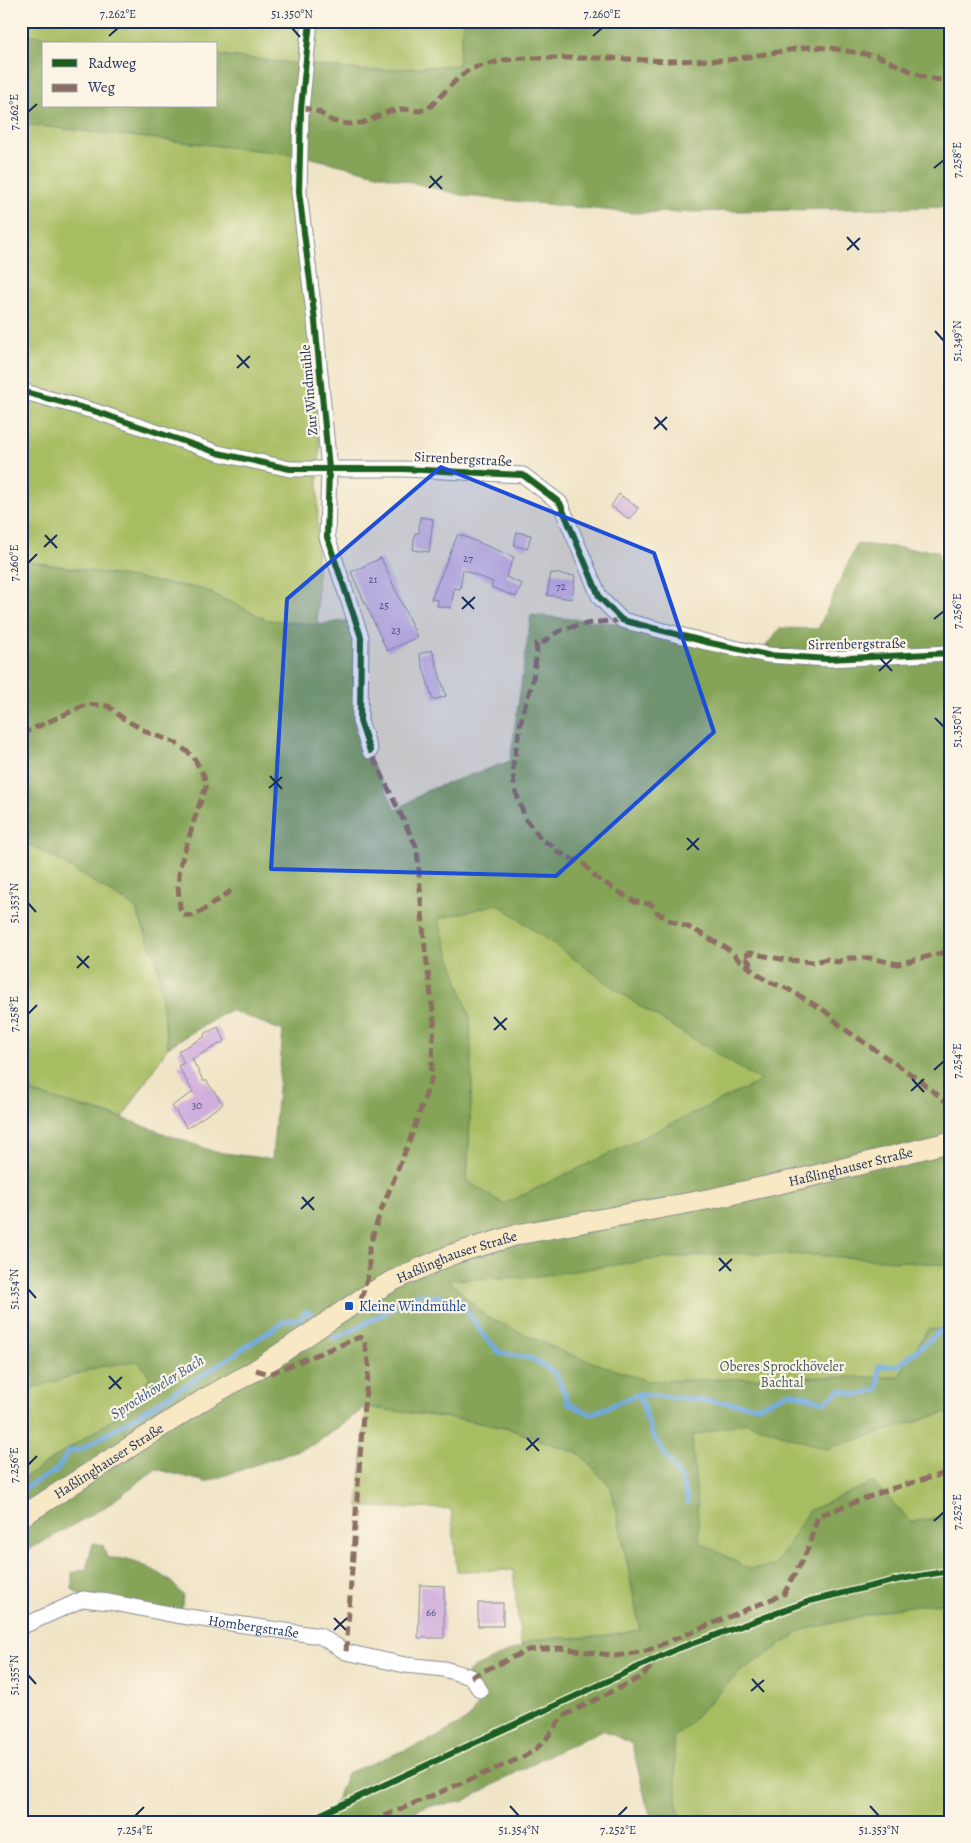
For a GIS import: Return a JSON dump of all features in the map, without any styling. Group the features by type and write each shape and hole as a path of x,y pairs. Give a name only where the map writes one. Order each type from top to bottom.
{"main road":[{"name":"Haßlinghauser Straße","path":"21,1517 206,1398 256,1370 392,1280 453,1254 520,1234 715,1198 817,1176 950,1142"}],"street":[{"name":"Zur Windmühle","path":"310,21 301,109 299,192 315,320 329,469 328,537 361,637 360,721 370,751"},
{"name":"Sirrenbergstraße","path":"21,391 94,411 218,453 290,469 404,469 523,475 560,503 600,598 622,620 706,642 767,655 828,659 950,654"},
{"name":"Hombergstraße","path":"21,1627 83,1599 109,1602 175,1616 320,1636 346,1652 397,1663 444,1669 471,1677 480,1690"}],"highlighted area":[{"path":"441,467 654,553 714,732 556,876 271,869 287,599"}],"green space":[{"path":"21,21 464,21 458,65 368,71 218,55 218,42 89,42 21,35"},
{"path":"464,21 950,21 950,207 633,213 466,196 300,155 21,124 21,34 92,42 42,42 42,108 218,108 218,55 368,71 458,65"},
{"path":"21,124 295,154 320,449 317,625 267,620 202,589 21,560"},
{"path":"857,544 938,551 949,649 828,655 765,647 780,628 818,629"},
{"path":"21,560 202,589 268,620 317,625 350,620 357,636 355,731 396,810 428,790 510,761 531,615 623,624 703,647 950,657 950,1265 813,1255 733,1253 657,1259 531,1277 448,1280 487,1317 564,1352 647,1381 802,1377 898,1377 928,1329 950,1330 950,1411 826,1449 745,1422 692,1436 700,1542 749,1569 775,1566 808,1511 873,1482 911,1522 950,1516 950,1602 900,1607 803,1630 741,1671 673,1739 678,1811 687,1822 653,1822 646,1802 632,1744 603,1730 539,1760 462,1802 426,1806 390,1822 372,1822 368,1817 355,1822 318,1822 336,1801 347,1773 435,1738 470,1718 479,1701 463,1680 471,1669 536,1639 594,1637 640,1630 611,1487 580,1454 510,1429 466,1420 366,1407 315,1444 206,1482 156,1469 105,1507 21,1554 21,1480 128,1409 150,1377 138,1361 99,1367 21,1392 21,1079 33,1093 122,1118 215,1152 272,1159 283,1031 230,1010 168,1047 157,962 135,907 41,850 21,842","holes":["498,904 638,1005 761,1081 504,1204 467,1181 472,1082 470,1018 438,919"]},
{"path":"21,842 41,850 135,907 157,962 168,1047 122,1118 33,1093 21,1079"},
{"path":"498,903 638,1005 762,1081 504,1205 467,1181 472,1082 438,919"},
{"name":"Oberes Sprockhöveler Bachtal","path":"950,1163 950,1537 775,1574 715,1568 647,1472 447,1279"},
{"path":"344,1275 21,1482 21,1368"},
{"path":"366,1407 466,1420 509,1429 580,1454 611,1487 640,1630 594,1637 537,1639 521,1645 513,1570 457,1571 451,1509 358,1507"},
{"path":"93,1543 103,1545 107,1558 123,1559 140,1564 169,1580 183,1595 181,1614 81,1596 72,1589 72,1573 86,1569"},
{"path":"950,1602 950,1822 687,1822 678,1811 673,1739 741,1671 803,1630 900,1607"}],"building":[{"path":"619,494 638,508 630,520 611,506"},
{"path":"420,517 433,519 429,552 413,550 415,533 419,533"},
{"path":"517,532 531,535 527,549 514,545"},
{"path":"458,534 514,557 506,577 522,584 516,597 491,587 493,582 463,570 460,589 454,588 451,608 437,606 438,600 431,599"},
{"path":"381,558 417,637 387,651 351,572"},
{"path":"551,573 575,576 572,599 547,595"},
{"path":"432,650 446,696 433,700 419,654"},
{"path":"218,1027 225,1041 192,1059 204,1082 206,1080 223,1104 187,1128 172,1106 193,1092 178,1066 184,1063 178,1051 205,1037 204,1034"},
{"path":"420,1585 444,1586 444,1638 418,1638"},
{"path":"478,1603 503,1603 503,1626 478,1626"}],"waterway":[{"name":"Sprockhöveler Bach","path":"331,1334 336,1339 415,1295 443,1297 464,1306 484,1336 500,1353 533,1359 556,1374 569,1404 591,1414 639,1394 759,1406 790,1392 824,1402 841,1390 857,1395 878,1389 879,1366 898,1366 950,1323"},
{"name":"Sprockhöveler Bach","path":"21,1490 57,1470 69,1451 81,1450 203,1375 285,1321 299,1319 307,1311 311,1314"},
{"path":"639,1394 652,1434 682,1480 688,1502"}],"marked path":[{"path":"301,109 305,108 319,112 332,121 348,124 362,123 390,111 404,109 419,111 429,108 457,79 470,69 504,60 523,58 609,58 668,61 728,60 808,47 830,48 877,56 924,77 950,82"},
{"path":"622,620 571,627 536,644 537,653 532,684 523,711 513,765 514,787 526,820 542,840 551,845 556,851 585,865 595,877 635,902 651,904 658,913 669,920 693,929 729,950 767,981 788,989 825,1011 843,1028 918,1079 950,1105"},
{"path":"21,734 88,704 108,706 124,719 149,733 174,742 193,756 204,776 206,787 180,866 178,886 180,908 184,915 192,916 235,888"},
{"path":"361,1299 369,1273 369,1248 380,1213 409,1142 431,1080 434,1020 424,939 417,848 370,751"},
{"path":"752,965 743,955 750,953 786,960 815,962 827,959 837,962 850,958 869,958 898,964 950,951"},
{"path":"256,1370 269,1374 360,1337 364,1339 369,1367 363,1415 346,1652"},
{"path":"471,1677 528,1650 562,1648 616,1656 646,1651 784,1594 807,1551 818,1516 890,1489 950,1472"},
{"path":"370,1822 523,1757 535,1750 546,1739 563,1716 641,1677 649,1669 650,1660"}],"cycle path":[{"path":"310,21 301,109 299,192 315,321 329,469 327,537 361,637 360,721 370,751"},
{"path":"21,391 94,411 218,453 290,469 404,469 523,475 560,503 600,598 622,620 706,642 767,655 828,659 950,653"},
{"path":"304,1822 677,1649 810,1601 901,1579 950,1571"}],"place":[{"name":"Kleine Windmühle","path":"349,1306"}]}
